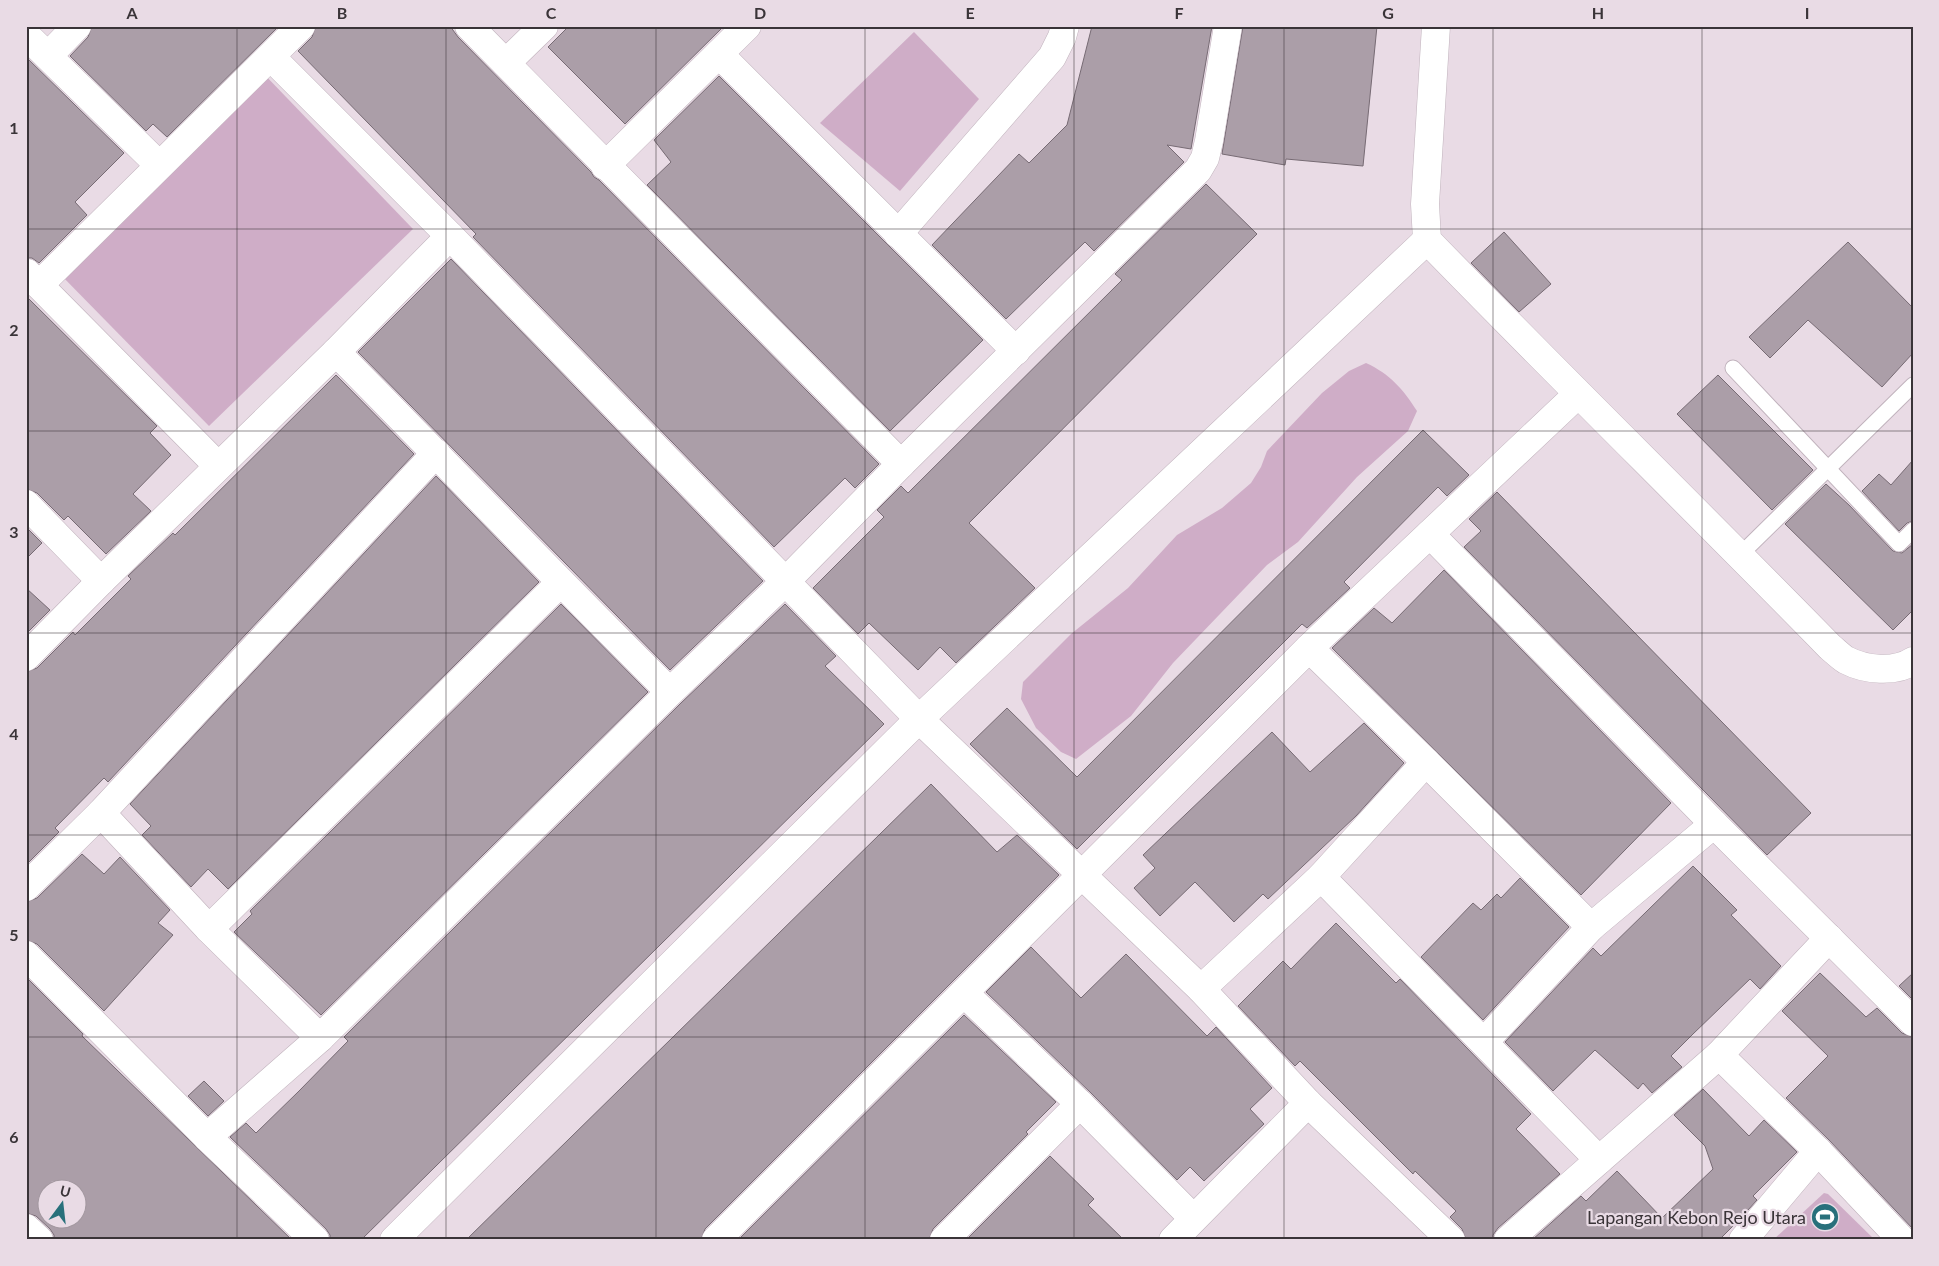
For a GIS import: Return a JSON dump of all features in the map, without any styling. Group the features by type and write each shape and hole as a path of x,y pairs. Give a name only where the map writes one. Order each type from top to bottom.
{"street":[{"path":"48,56 77,26"},
{"path":"218,466 33,279 159,165 301,26"},
{"path":"469,26 901,464"},
{"path":"506,63 544,26"},
{"path":"605,166 747,26"},
{"path":"898,234 1052,57 1065,26"},
{"path":"207,1138 320,1038 670,692 786,581 901,464 1198,170 1205,158 1209,141 1228,26"},
{"path":"1436,26 1425,204 1427,240 1830,647 1847,660 1868,667 1896,668 1913,661"},
{"path":"26,35 159,165"},
{"path":"719,54 1016,351"},
{"path":"271,57 450,236 919,719 1201,989 1308,1103 1451,1240"},
{"path":"26,657 101,581 336,352 450,236"},
{"path":"394,1240 919,719 1427,240"},
{"path":"336,352 560,583 670,692"},
{"path":"716,1240 1309,648 1578,394"},
{"path":"26,887 101,813 436,453"},
{"path":"26,504 101,581"},
{"path":"1430,534 1714,824 1913,1022"},
{"path":"209,929 560,583"},
{"path":"1309,648 1591,927"},
{"path":"1201,989 1321,877 1426,762"},
{"path":"101,813 209,929 320,1038"},
{"path":"1484,1042 1591,927 1714,824"},
{"path":"1321,877 1599,1160"},
{"path":"1508,1240 1719,1055 1829,938"},
{"path":"26,955 207,1138 315,1240"},
{"path":"964,993 1080,1104 1193,1218"},
{"path":"1719,1055 1818,1151 1902,1240"},
{"path":"1173,1240 1308,1103"},
{"path":"944,1240 1080,1104"},
{"path":"1743,1240 1818,1151"},
{"path":"26,1228 39,1240"}],"lane":[{"path":"1733,368 1899,544 1913,530"},
{"path":"1740,554 1913,385"}],"shaded area":[{"path":"914,32 979,99 900,191 820,123"},
{"path":"262,72 413,229 209,426 57,271"},
{"path":"1366,363 1389,377 1417,411 1408,431 1357,477 1298,542 1267,565 1173,663 1131,716 1076,759 1061,752 1036,728 1021,699 1023,682 1071,634 1128,588 1177,535 1222,508 1251,483 1261,467 1267,451 1322,393 1349,371"},
{"name":"Lapangan Kebon Rejo Utara","path":"1824,1193 1828,1194 1875,1240 1773,1240"}],"building":[{"path":"92,26 279,26 167,137 153,124 146,131 70,56 88,37"},
{"path":"316,26 450,26 458,37 594,177 879,464 855,488 845,478 774,547 473,237 476,234 298,51 312,37"},
{"path":"569,26 724,26 625,124 548,47"},
{"path":"1092,26 1212,26 1191,149 1167,145 1184,162 1094,251 1085,242 1006,319 932,245 1019,154 1029,163 1067,125"},
{"path":"1243,26 1377,26 1363,166 1286,159 1285,165 1222,154"},
{"path":"26,57 124,153 75,202 87,215 39,263 32,258 26,258"},
{"path":"719,76 983,340 890,431 647,185 671,162 654,140"},
{"path":"1206,184 1257,234 969,523 1035,588 956,663 940,647 918,670 869,623 858,634 813,588 884,517 877,510 901,486 908,493 1122,280 1115,274"},
{"path":"1504,232 1551,284 1519,312 1471,263"},
{"path":"1848,242 1913,308 1913,353 1882,387 1808,320 1770,358 1749,337"},
{"path":"451,259 763,581 670,670 358,352"},
{"path":"26,296 157,426 150,433 171,455 133,494 151,511 106,554 68,516 64,520 37,493 26,489"},
{"path":"336,375 414,454 108,782 104,778 55,828 59,832 26,865 26,672 37,668 73,632 75,635 131,579 128,576 173,533 175,535"},
{"path":"1718,375 1813,470 1772,510 1677,414"},
{"path":"1423,430 1469,475 1447,496 1438,487 1344,582 1350,588 1307,628 1302,624 1077,849 970,744 1007,708 1077,777"},
{"path":"1913,460 1913,521 1907,523 1899,531 1862,491 1879,474 1891,485"},
{"path":"436,476 539,582 228,889 208,869 191,887 142,835 151,826 130,804"},
{"path":"1826,484 1893,551 1902,553 1913,544 1913,610 1893,630 1785,524"},
{"path":"1497,492 1811,813 1767,855 1464,547 1481,531 1469,519"},
{"path":"26,527 42,543 26,559"},
{"path":"1444,570 1671,803 1581,895 1332,648 1374,608 1392,623"},
{"path":"26,588 50,610 26,634"},
{"path":"561,604 648,692 321,1015 234,932 252,914 250,911"},
{"path":"785,604 836,656 825,666 884,724 361,1240 330,1240 330,1235 326,1229 230,1137 246,1123 256,1133 348,1041 344,1037 681,703"},
{"path":"1364,723 1404,763 1356,816 1268,899 1263,894 1234,922 1195,882 1160,916 1134,888 1155,868 1143,855 1272,732 1310,772"},
{"path":"931,784 997,852 1017,835 1059,875 705,1229 701,1240 466,1240"},
{"path":"82,854 104,874 120,857 170,910 158,923 173,935 104,1011 37,944 26,940 26,902 37,898"},
{"path":"1693,866 1737,910 1731,915 1781,966 1760,989 1750,979 1693,1034 1671,1056 1682,1067 1652,1093 1643,1083 1638,1089 1595,1050 1553,1091 1505,1042 1593,948 1601,956"},
{"path":"1520,878 1569,927 1483,1020 1421,957 1473,903 1481,910 1497,894 1501,898"},
{"path":"1336,923 1396,983 1400,979 1531,1114 1516,1129 1560,1174 1498,1228 1493,1235 1493,1240 1466,1240 1462,1229 1450,1217 1456,1211 1415,1171 1413,1174 1300,1061 1295,1066 1238,1006 1283,961 1291,969"},
{"path":"1031,947 1081,998 1126,954 1207,1036 1216,1027 1272,1088 1250,1109 1264,1124 1204,1181 1190,1167 1177,1180 1091,1093 986,992"},
{"path":"1820,973 1866,1017 1877,1008 1902,1033 1913,1037 1913,1229 1829,1140 1786,1098 1828,1056 1782,1011"},
{"path":"1913,973 1913,1000 1899,986"},
{"path":"26,977 83,1034 82,1036 292,1240 54,1240 54,1235 49,1228 88,1228 88,1178 38,1178 38,1218 26,1213"},
{"path":"964,1015 1056,1102 1026,1132 1028,1134 933,1229 929,1240 738,1240"},
{"path":"204,1081 224,1101 208,1116 188,1096"},
{"path":"1703,1089 1749,1136 1764,1120 1797,1152 1753,1196 1757,1200 1719,1240 1532,1240 1581,1196 1586,1201 1617,1171 1662,1218 1713,1169 1705,1146 1674,1115"},
{"path":"1050,1156 1094,1199 1088,1205 1124,1240 966,1240"}],"place":[{"name":"Lapangan Kebon Rejo Utara","path":"1825,1217"}]}
